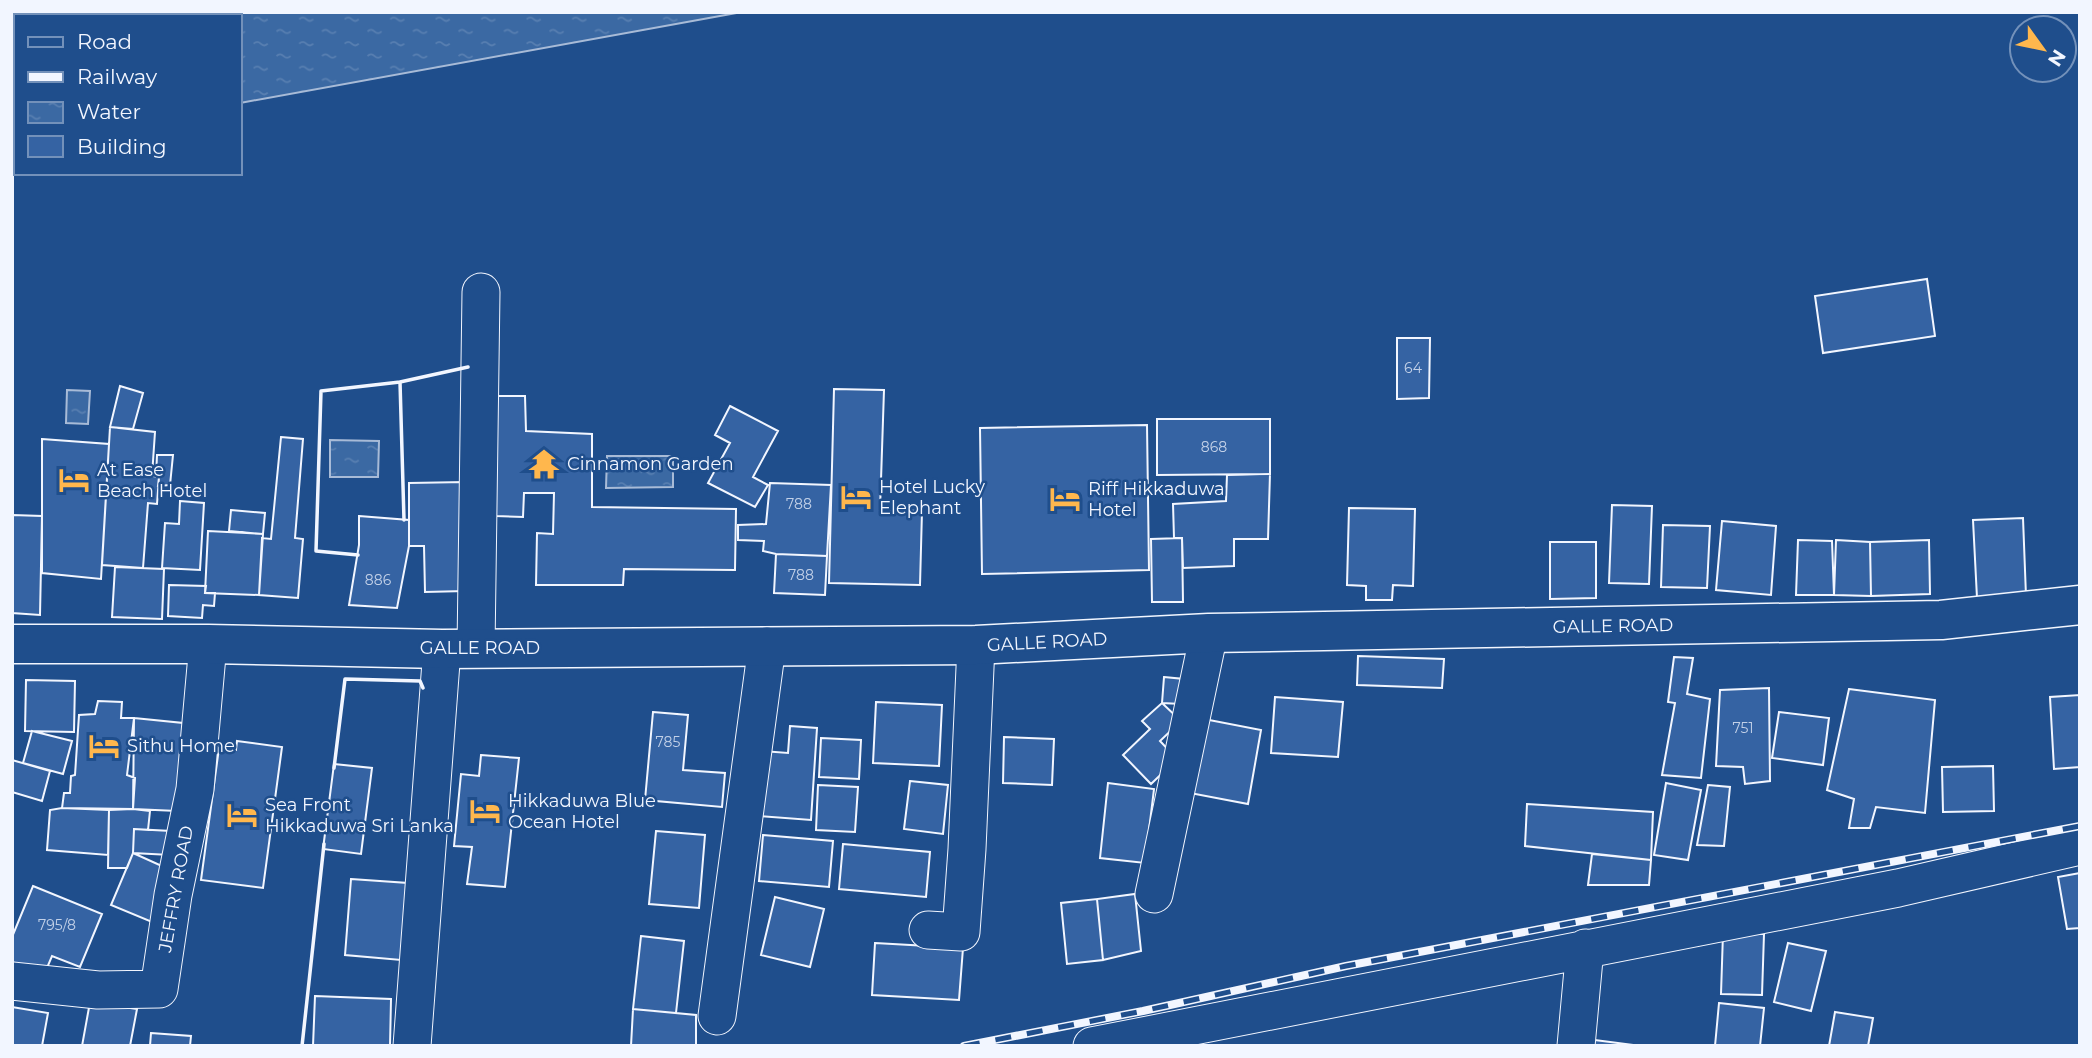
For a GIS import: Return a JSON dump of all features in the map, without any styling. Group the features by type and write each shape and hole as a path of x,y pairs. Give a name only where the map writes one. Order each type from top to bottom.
{"highway":[{"name":"GALLE ROAD","path":"12,644 208,643 459,648 976,645 1209,634 1941,620 2080,605"}],"street":[{"path":"412,1046 459,648 481,292"},
{"path":"1154,894 1209,634"},
{"name":"JEFFRY ROAD","path":"12,981 97,990 159,989 173,895 195,789 208,643"},
{"path":"928,930 961,933 976,645"},
{"path":"717,1016 767,646"},
{"path":"1092,1046 1898,888 2080,846"},
{"path":"1576,1046 1584,948"}],"water":[{"path":"12,12 742,12 242,103 242,14 14,14 12,144"},
{"path":"67,390 90,391 88,424 66,423"},
{"path":"330,440 379,441 378,477 330,477"},
{"path":"607,456 673,456 673,487 606,488"}],"building":[{"path":"1927,279 1935,336 1823,353 1815,296"},
{"path":"1397,338 1430,338 1429,398 1397,399"},
{"path":"120,386 143,393 133,429 110,427"},
{"name":"Hotel Lucky Elephant","path":"834,389 884,390 880,510 922,511 920,585 829,583"},
{"name":"Cinnamon Garden","path":"496,396 525,396 526,431 592,434 592,507 736,509 735,570 624,569 623,585 536,585 537,533 553,534 554,493 524,493 523,517 496,516"},
{"path":"730,406 778,431 753,477 768,485 755,507 708,483 730,443 715,435"},
{"path":"1157,419 1270,419 1270,474 1157,475"},
{"name":"Riff Hikkaduwa Hotel","path":"1147,425 1149,570 982,574 980,428"},
{"path":"110,427 155,432 152,476 159,477 157,504 148,503 143,568 102,565"},
{"path":"281,437 303,439 295,538 303,539 298,598 259,595 262,538 271,539"},
{"name":"At Ease Beach Hotel","path":"42,439 109,444 101,579 42,573"},
{"path":"157,455 173,455 170,485 158,486"},
{"path":"1270,474 1268,539 1234,539 1234,566 1183,568 1182,538 1174,538 1173,504 1226,501 1227,475"},
{"path":"465,482 465,591 425,592 424,546 409,546 409,483"},
{"path":"770,483 831,485 827,556 776,554 763,551 764,541 738,540 738,525 766,524"},
{"path":"180,501 204,503 200,570 162,568 165,523 179,524"},
{"path":"1612,505 1652,506 1649,584 1609,583"},
{"path":"1349,508 1415,509 1413,586 1393,585 1392,600 1366,600 1366,586 1347,585"},
{"path":"231,510 265,513 263,534 229,531"},
{"path":"12,515 42,516 40,615 12,613"},
{"path":"359,516 409,520 409,546 397,608 349,605 359,545"},
{"path":"2023,518 2026,596 1977,598 1973,520"},
{"path":"1722,521 1776,526 1771,595 1716,590"},
{"path":"1663,525 1710,526 1707,588 1661,587"},
{"path":"208,531 263,534 259,595 205,593"},
{"path":"1182,538 1183,602 1152,602 1151,539"},
{"path":"1798,540 1832,541 1834,595 1796,595"},
{"path":"1836,540 1870,542 1871,596 1834,595"},
{"path":"1929,540 1930,594 1871,596 1870,542"},
{"path":"1550,542 1596,542 1596,598 1550,599"},
{"path":"776,554 827,556 825,595 774,593"},
{"path":"115,567 164,569 162,619 112,617"},
{"path":"169,585 206,586 205,593 215,593 214,606 203,605 202,618 168,616"},
{"path":"1358,656 1444,659 1442,688 1357,685"},
{"path":"1674,657 1693,658 1687,694 1710,699 1701,778 1662,775 1675,703 1668,702"},
{"path":"1164,677 1184,679 1181,704 1162,703"},
{"path":"26,680 75,681 74,732 25,731"},
{"path":"1769,688 1770,781 1745,784 1743,767 1716,766 1720,690"},
{"path":"1849,689 1935,700 1925,813 1876,807 1870,828 1849,828 1854,799 1827,790"},
{"path":"2080,695 2080,767 2054,769 2050,697"},
{"path":"1275,697 1343,702 1338,757 1271,753"},
{"name":"Sithu Home","path":"98,701 122,702 121,718 134,718 127,775 135,778 133,809 62,808 64,793 70,793 71,776 75,775 79,715 95,714"},
{"path":"876,702 942,705 939,766 873,763"},
{"path":"1162,703 1181,721 1160,741 1177,759 1151,784 1123,755 1150,729 1142,721"},
{"path":"653,712 688,715 683,770 725,773 722,807 645,800"},
{"path":"1779,712 1829,718 1823,765 1772,758"},
{"path":"134,718 183,723 177,811 133,809"},
{"path":"1204,719 1261,730 1248,804 1190,793"},
{"path":"790,726 817,728 811,820 757,816 762,751 788,753"},
{"path":"32,731 72,741 63,774 23,763"},
{"path":"1004,737 1054,739 1052,785 1003,783"},
{"path":"821,738 861,740 859,779 819,777"},
{"name":"Sea Front Hikkaduwa Sri Lanka","path":"237,741 282,747 263,888 201,880 219,748 236,750"},
{"name":"Hikkaduwa Blue Ocean Hotel","path":"481,755 519,758 505,887 467,884 472,847 454,846 461,774 479,776"},
{"path":"12,760 50,771 42,801 12,792"},
{"path":"334,764 372,768 361,854 323,849"},
{"path":"1993,766 1994,811 1943,812 1942,767"},
{"path":"910,781 948,785 943,834 904,829"},
{"path":"1108,783 1154,789 1145,863 1100,858"},
{"path":"1666,783 1701,790 1688,860 1654,855"},
{"path":"818,785 858,787 855,832 816,830"},
{"path":"1708,785 1730,787 1724,846 1697,845"},
{"path":"1527,804 1653,812 1651,860 1525,846"},
{"path":"50,810 109,810 108,855 47,850"},
{"path":"109,810 150,811 148,830 134,829 133,853 127,868 108,868"},
{"path":"134,829 171,831 170,855 133,853"},
{"path":"656,831 705,835 699,908 649,904"},
{"path":"763,835 833,841 829,887 759,881"},
{"path":"843,844 930,852 926,897 839,889"},
{"path":"133,853 173,871 152,922 111,905"},
{"path":"1592,854 1651,860 1649,885 1588,885"},
{"path":"2080,873 2080,928 2067,929 2058,877"},
{"path":"351,879 408,883 401,960 345,955"},
{"path":"33,886 102,914 80,967 52,956 44,975 12,962 12,937"},
{"path":"1135,894 1141,951 1103,960 1097,899"},
{"path":"775,897 824,909 810,967 761,955"},
{"path":"1097,899 1103,960 1067,964 1061,903"},
{"path":"1723,933 1764,934 1762,995 1721,994"},
{"path":"641,936 684,941 676,1013 633,1009"},
{"path":"875,943 963,948 959,1000 872,995"},
{"path":"1788,943 1826,951 1811,1011 1774,1002"},
{"path":"315,996 391,999 390,1046 313,1046"},
{"path":"90,1002 137,1009 130,1046 82,1046"},
{"path":"1719,1003 1764,1008 1760,1046 1715,1046"},
{"path":"12,1007 48,1013 42,1046 12,1046"},
{"path":"633,1009 696,1015 696,1046 631,1046"},
{"path":"1835,1012 1873,1018 1868,1046 1829,1046"},
{"path":"151,1033 191,1036 190,1046 150,1046"},
{"path":"1587,1039 1641,1046 1586,1046"}],"railway":[{"path":"964,1046 1143,1011 1346,966 2080,826"}],"wall":[{"path":"400,382 468,367"},
{"path":"358,555 316,551 321,391 400,382 404,520"},
{"path":"334,768 345,679 420,681 423,688"},
{"path":"302,1046 324,844"}],"place":[{"name":"Cinnamon Garden","path":"544,464"},
{"name":"At Ease Beach Hotel","path":"74,480"},
{"name":"Hotel Lucky Elephant","path":"856,497"},
{"name":"Riff Hikkaduwa Hotel","path":"1065,499"},
{"name":"Sithu Home","path":"104,746"},
{"name":"Hikkaduwa Blue Ocean Hotel","path":"485,811"},
{"name":"Sea Front Hikkaduwa Sri Lanka","path":"242,815"}]}
